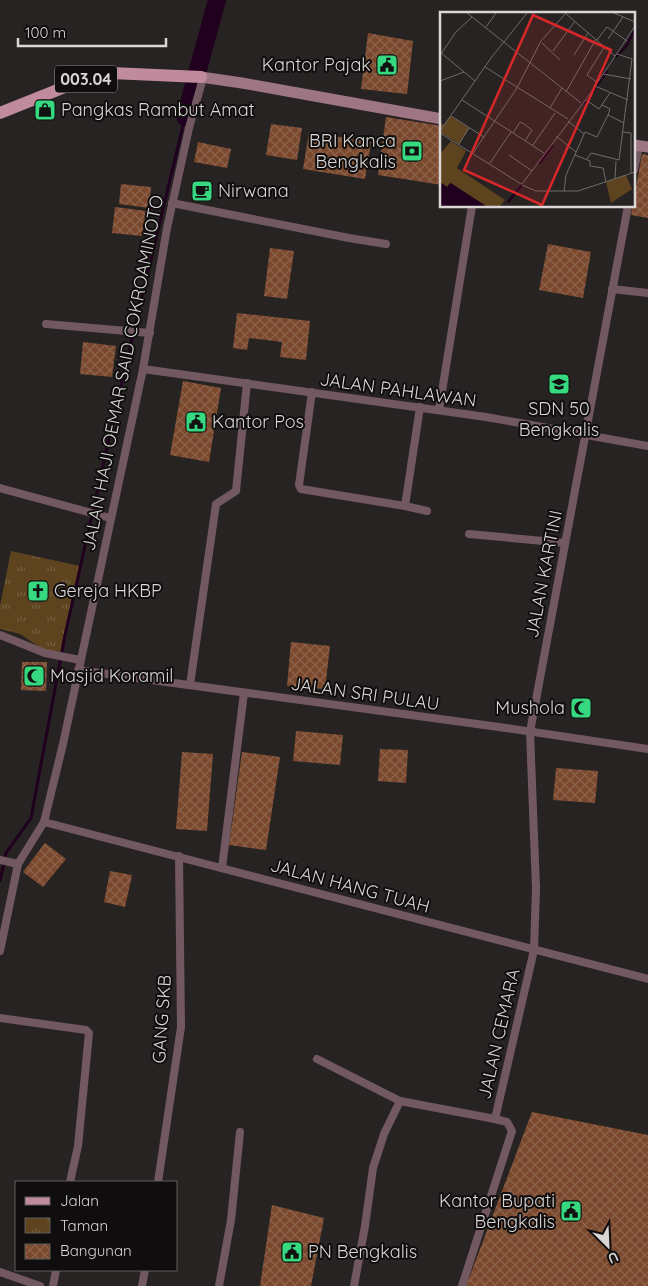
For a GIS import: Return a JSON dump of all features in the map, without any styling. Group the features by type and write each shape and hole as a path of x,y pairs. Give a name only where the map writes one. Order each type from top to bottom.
{"main road":[{"name":"003.04","path":"0,113 86,79 111,73 178,75 202,78"}],"street":[{"path":"202,78 242,83 440,119"},
{"name":"JALAN HAJI OEMAR SAID COKROAMINOTO","path":"15,863 44,822 78,670 76,659 106,517 143,369 146,332 172,203 202,78"},
{"path":"636,162 640,146"},
{"path":"172,203 386,244"},
{"path":"439,410 472,208"},
{"name":"JALAN KARTINI","path":"534,950 536,888 530,732 628,208"},
{"path":"612,289 648,293"},
{"path":"46,324 146,332"},
{"name":"JALAN PAHLAWAN","path":"143,369 439,410 536,425 586,436 648,446"},
{"path":"190,685 216,504 236,490 247,383"},
{"path":"312,392 299,485 301,490 426,511"},
{"path":"405,506 420,408"},
{"path":"0,488 106,517"},
{"path":"469,534 565,544"},
{"path":"0,635 54,655 76,659"},
{"name":"JALAN SRI PULAU","path":"78,670 648,750"},
{"path":"222,868 244,693"},
{"name":"JALAN HANG TUAH","path":"44,822 648,979"},
{"name":"GANG SKB","path":"158,1181 181,1027 179,856"},
{"path":"0,951 15,863 1,860"},
{"name":"JALAN CEMARA","path":"462,1286 512,1130 507,1122 495,1120 534,950"},
{"path":"0,1018 86,1030 89,1032 78,1146 70,1181"},
{"path":"317,1059 400,1100 495,1120"},
{"path":"354,1286 373,1168 384,1134 400,1100"},
{"path":"219,1286 231,1220 240,1132"},
{"path":"53,1286 56,1271"},
{"path":"142,1286 145,1271"},
{"path":"0,1272 40,1286"}],"green space":[{"path":"11,551 80,566 62,652 44,650 20,634 0,629 0,606"}],"building":[{"name":"Kantor Pajak","path":"368,33 413,41 407,94 361,89"},
{"name":"BRI Kanca Bengkalis","path":"386,117 440,126 440,185 378,175"},
{"path":"271,124 302,128 297,160 266,155"},
{"path":"309,132 371,142 365,179 303,169"},
{"path":"198,142 231,149 227,168 194,162"},
{"path":"642,154 648,155 648,218 631,215 632,208 636,208 636,187"},
{"path":"121,184 151,187 149,208 119,204"},
{"path":"115,207 146,211 142,236 112,233"},
{"path":"548,244 591,252 583,298 539,290"},
{"path":"270,248 294,251 287,299 264,296"},
{"path":"237,313 310,321 306,360 280,357 282,342 249,338 247,350 233,348"},
{"path":"83,342 116,346 112,377 80,374"},
{"name":"Kantor Pos","path":"183,381 221,388 209,462 170,455"},
{"path":"291,642 330,646 325,689 287,686"},
{"name":"Masjid Koramil","path":"22,662 47,662 46,691 21,690"},
{"path":"296,731 343,735 340,765 293,761"},
{"path":"380,749 408,750 406,783 378,781"},
{"path":"182,752 213,754 207,831 176,829"},
{"path":"242,752 280,757 266,850 229,845"},
{"path":"556,768 598,771 595,803 553,800"},
{"path":"45,843 66,859 43,887 23,872"},
{"path":"110,871 132,875 125,907 104,902"},
{"name":"Kantor Bupati Bengkalis","path":"532,1112 648,1135 648,1286 466,1286"},
{"name":"PN Bengkalis","path":"272,1205 324,1218 311,1286 260,1286"}],"waterway":[{"path":"185,117 217,0"},
{"path":"0,881 6,853 31,818 65,635 126,364 185,117"}],"place":[{"name":"Kantor Pajak","path":"387,65"},
{"name":"Pangkas Rambut Amat","path":"45,110"},
{"name":"BRI Kanca Bengkalis","path":"412,151"},
{"name":"Nirwana","path":"202,191"},
{"name":"SDN 50 Bengkalis","path":"559,384"},
{"name":"Kantor Pos","path":"196,422"},
{"name":"Gereja HKBP","path":"38,591"},
{"name":"Masjid Koramil","path":"34,676"},
{"name":"Mushola","path":"581,708"},
{"name":"Kantor Bupati Bengkalis","path":"571,1211"},
{"name":"PN Bengkalis","path":"292,1252"}]}
